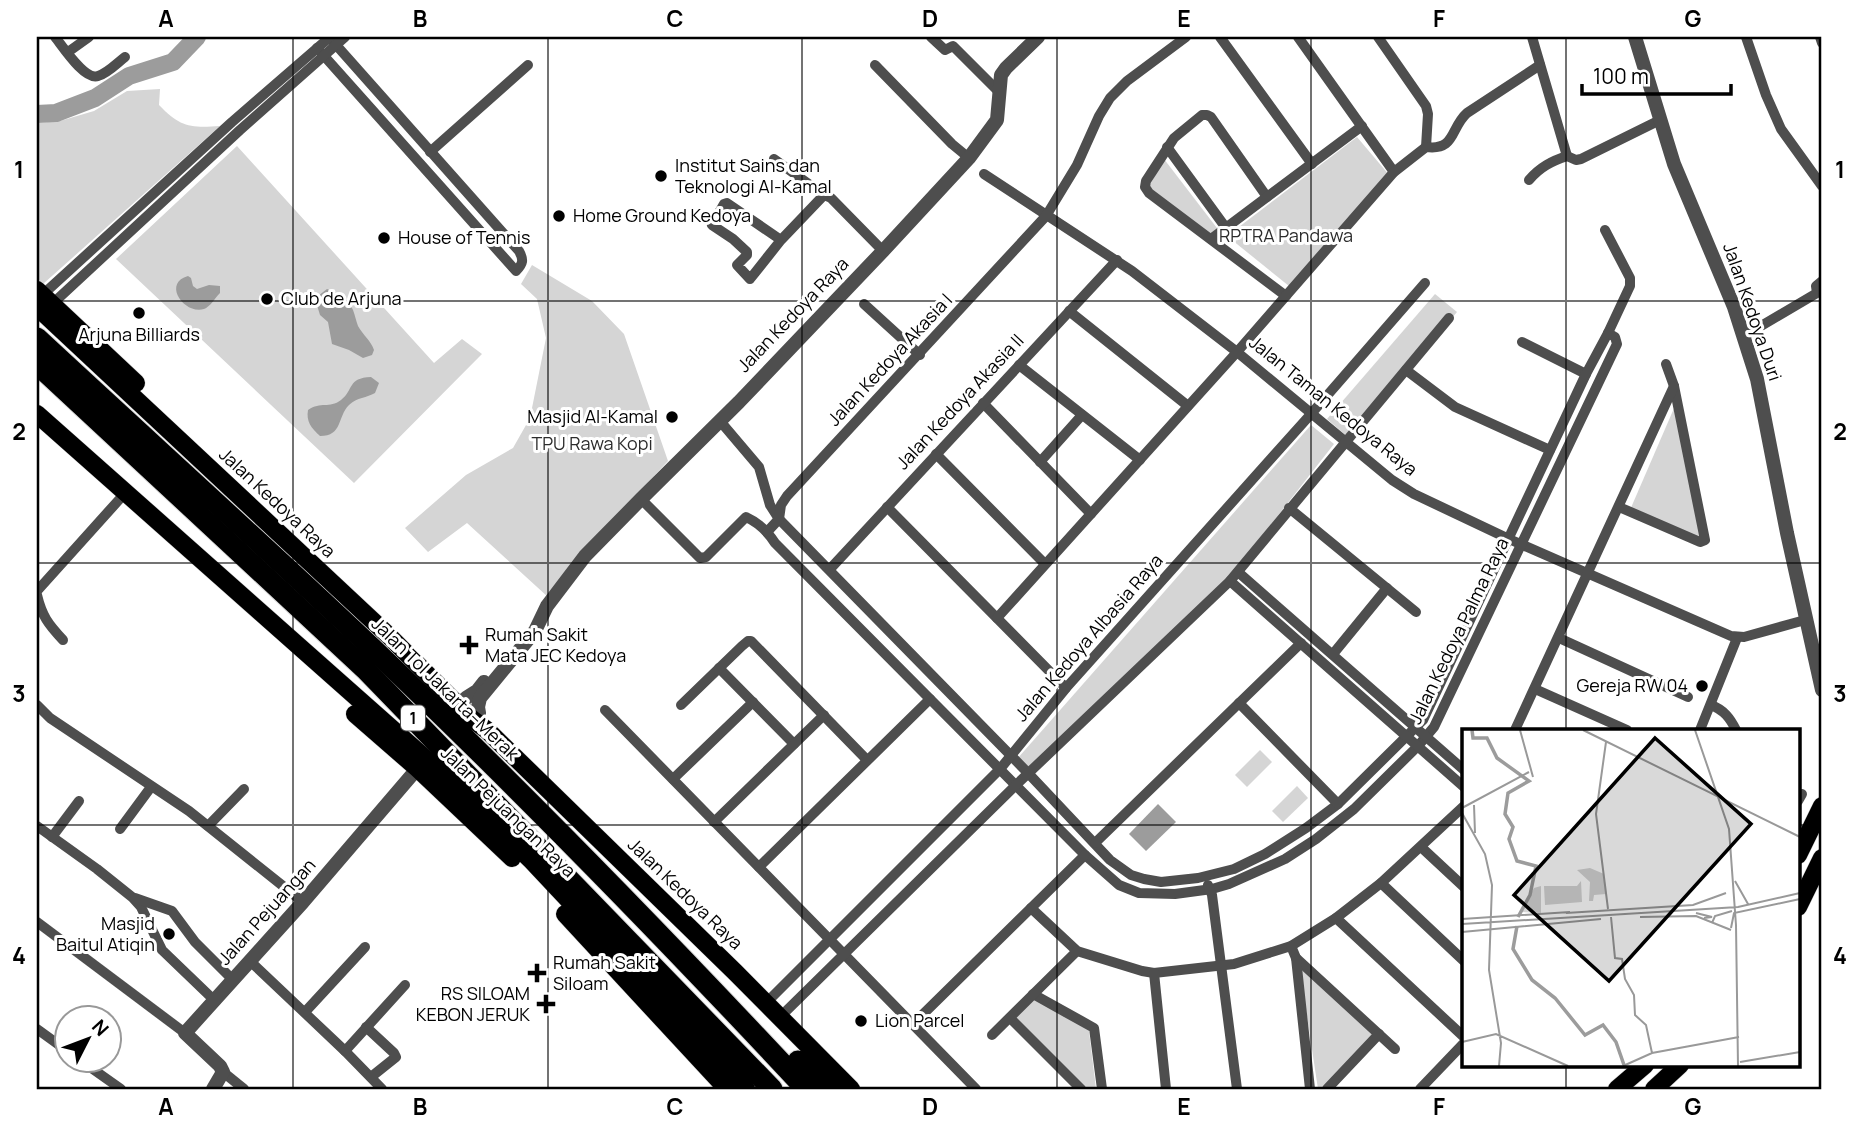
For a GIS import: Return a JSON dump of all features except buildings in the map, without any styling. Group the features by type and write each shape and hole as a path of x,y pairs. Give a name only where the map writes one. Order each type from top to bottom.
{"highway":[{"name":"Jalan Tol Jakarta–Merak","path":"37,338 370,647 527,800 714,990 806,1089"},
{"name":"1","path":"37,364 365,669 772,1089"},
{"path":"714,990 761,1026 827,1089"}],"main road":[{"name":"Jalan Kedoya Raya","path":"41,301 397,628 466,698 479,713 488,732"},
{"name":"Jalan Kedoya Raya","path":"41,301 488,732 851,1089"},
{"name":"Jalan Pejuangan Raya","path":"37,414 122,497 421,764 524,869 726,1089"},
{"name":"Jalan Pejuangan Raya","path":"37,428 122,497"},
{"name":"Jalan Pejuangan Raya","path":"421,764 443,774 532,861 746,1089"},
{"path":"1800,851 1822,806"},
{"path":"1800,903 1822,858"},
{"path":"1618,1088 1644,1066"},
{"path":"1654,1089 1679,1066"}],"street":[{"path":"55,37 84,72 92,77 100,76 125,57"},
{"path":"68,52 89,37"},
{"path":"41,301 232,122 331,40 345,37"},
{"path":"931,37 945,50 953,46 999,93"},
{"name":"Jalan Kedoya Raya","path":"466,698 477,691 585,556 720,421 969,158 997,120 1002,75 1038,37"},
{"name":"Jalan Kedoya Akasia I","path":"766,532 779,519 781,505 788,496 1046,216 1077,165 1110,98 1127,81 1186,37"},
{"path":"1220,37 1312,164"},
{"path":"1298,37 1394,172"},
{"path":"1378,37 1426,106 1426,147"},
{"path":"1532,37 1567,156"},
{"name":"Jalan Kedoya Duri","path":"1635,37 1682,185 1722,276 1757,379 1805,620 1822,690"},
{"path":"1746,37 1781,129 1822,187"},
{"path":"1820,37 1822,43"},
{"path":"321,51 516,271 523,261 519,251 331,40"},
{"path":"430,152 528,65"},
{"path":"876,65 952,144 969,158"},
{"path":"997,618 1237,352 1394,172 1426,147 1437,149 1443,146 1452,138 1458,123 1467,113 1540,65"},
{"path":"1267,197 1207,114 1182,130 1167,147 1145,187 1149,193 1286,296"},
{"path":"1529,180 1544,166 1567,156 1581,159 1660,120"},
{"path":"1212,239 1362,126"},
{"path":"1167,147 1226,228"},
{"path":"774,159 831,198 883,251"},
{"name":"Jalan Taman Kedoya Raya","path":"984,174 1116,260 1237,352 1392,480 1414,494 1509,539 1731,636"},
{"path":"781,240 726,203 712,225 747,252 737,265 750,279 781,240 824,195"},
{"name":"Jalan Kedoya Palma Raya","path":"779,519 1120,868 1131,875 1161,882 1234,869 1265,854 1338,804 1417,728 1429,711 1630,283 1630,278 1605,230"},
{"name":"Jalan Kedoya Akasia II","path":"830,569 1116,260"},
{"path":"1744,336 1820,295 1816,286 1822,281"},
{"name":"Jalan Kedoya Albasia Raya","path":"766,1003 1000,768 1066,688 1425,283"},
{"path":"864,304 920,355"},
{"path":"1069,311 1188,406"},
{"path":"780,1017 1028,773 1234,576 1449,317"},
{"name":"Jalan Kedoya Palma Raya","path":"766,532 1084,855 1119,885 1139,893 1167,894 1212,889 1256,873 1285,859 1316,839 1354,809 1427,737 1440,716 1617,344 1615,337 1608,333"},
{"path":"1522,342 1586,374"},
{"path":"1619,507 1704,542 1674,386 1666,364"},
{"path":"1019,365 1140,460"},
{"path":"1406,370 1455,407 1550,450"},
{"path":"1520,728 1535,689 1674,386"},
{"path":"983,403 1091,514"},
{"path":"1040,462 1082,415"},
{"path":"720,421 759,467 770,505 779,519"},
{"path":"936,454 1045,564"},
{"path":"63,640 46,621 37,593 122,497"},
{"path":"641,499 700,558 706,557 746,517 766,532"},
{"path":"887,507 1066,688"},
{"path":"1289,508 1416,612"},
{"path":"1234,576 1301,643 1462,785"},
{"path":"1234,576 1333,654 1462,767"},
{"path":"1333,654 1387,588"},
{"name":"Jalan Kedoya Raya","path":"479,713 480,698 535,631 547,606"},
{"path":"1700,729 1711,705 1731,636 1805,620"},
{"path":"1559,638 1688,697"},
{"path":"681,705 751,641 867,760"},
{"path":"1095,843 1301,643"},
{"path":"719,668 794,744"},
{"path":"1535,689 1625,729"},
{"path":"759,867 930,699"},
{"path":"673,779 753,702"},
{"path":"1239,703 1338,804"},
{"path":"37,705 50,718 189,811 303,902"},
{"path":"1711,705 1728,715 1735,729"},
{"path":"605,710 976,1089"},
{"path":"714,821 824,715"},
{"name":"Jalan Pejuangan","path":"185,1033 303,902 421,764"},
{"path":"120,829 151,787"},
{"path":"208,826 244,789"},
{"path":"52,837 79,801"},
{"path":"1031,908 1077,951 1131,968 1154,973 1220,966 1255,958 1291,946 1336,918 1381,883 1462,808"},
{"path":"37,826 132,897 141,907 162,950 214,1000"},
{"path":"1421,847 1462,885"},
{"path":"913,1024 1084,855"},
{"path":"1210,875 1208,880 1212,889 1237,1089"},
{"path":"1381,883 1462,959"},
{"path":"132,897 172,911 195,942 232,979"},
{"path":"1336,918 1462,1035"},
{"path":"37,922 185,1033 223,1072 244,1089"},
{"path":"1291,946 1296,958 1310,1089"},
{"path":"305,1012 365,947"},
{"path":"992,1035 1077,951"},
{"path":"1296,958 1395,1049"},
{"path":"250,961 382,1089"},
{"path":"1154,973 1166,1089"},
{"path":"345,1051 405,985"},
{"path":"1033,994 1094,1028 1102,1089"},
{"path":"1010,1018 1081,1089"},
{"path":"366,1027 396,1057 371,1077"},
{"path":"37,1029 52,1040"},
{"path":"1327,1089 1379,1034"},
{"path":"1420,1089 1462,1045"},
{"path":"213,1089 223,1072"},
{"path":"100,1074 121,1089"}],"green space":[{"path":"160,89 159,105 173,118 193,126 220,126 43,284 37,278 37,123 60,121 94,111 127,91"},
{"name":"RPTRA Pandawa","path":"1357,137 1390,176 1289,286 1227,236"},
{"name":"Club de Arjuna","path":"237,146 434,363 462,339 482,354 354,483 116,259"},
{"path":"1164,159 1220,232 1212,237 1145,194"},
{"name":"TPU Rawa Kopi","path":"532,265 592,301 624,334 668,461 595,539 548,597 467,523 428,552 405,528 466,475 513,448 530,418 546,338 537,299 521,284"},
{"path":"1435,294 1457,312 1349,438 1327,419"},
{"path":"1678,399 1706,543 1630,510"},
{"path":"1311,425 1334,444 1229,578 1032,775 1017,759"},
{"path":"1260,750 1272,762 1247,787 1235,775"},
{"path":"1297,786 1308,798 1283,822 1272,811"},
{"path":"1299,963 1380,1036 1325,1089 1318,1089"},
{"path":"1034,998 1088,1023 1096,1089 1082,1089 1014,1017"}],"shaded area":[{"path":"188,276 197,289 209,285 220,286 220,293 206,308 197,310 189,307 179,297 177,285"},
{"path":"327,289 335,292 351,306 358,326 373,347 372,355 363,358 332,344 328,322 320,315 316,302 318,296"},
{"path":"371,377 379,383 375,393 352,402 333,433 320,436 310,424 308,410 337,403 354,382"},
{"path":"1158,804 1176,822 1146,851 1129,834"}],"waterway":[{"path":"37,114 56,113 95,98 129,76 173,62 197,37"}],"place":[{"name":"Institut Sains dan Teknologi Al-Kamal","path":"661,176"},
{"name":"Home Ground Kedoya","path":"559,216"},
{"name":"House of Tennis","path":"384,238"},
{"name":"Club de Arjuna","path":"267,299"},
{"name":"Arjuna Billiards","path":"139,313"},
{"name":"Masjid Al-Kamal","path":"672,417"},
{"name":"Rumah Sakit Mata JEC Kedoya","path":"469,645"},
{"name":"Gereja RW 04","path":"1702,686"},
{"name":"Masjid Baitul Atiqin","path":"169,934"},
{"name":"Rumah Sakit Siloam","path":"537,973"},
{"name":"RS SILOAM KEBON JERUK","path":"546,1004"},
{"name":"Lion Parcel","path":"861,1021"}]}
